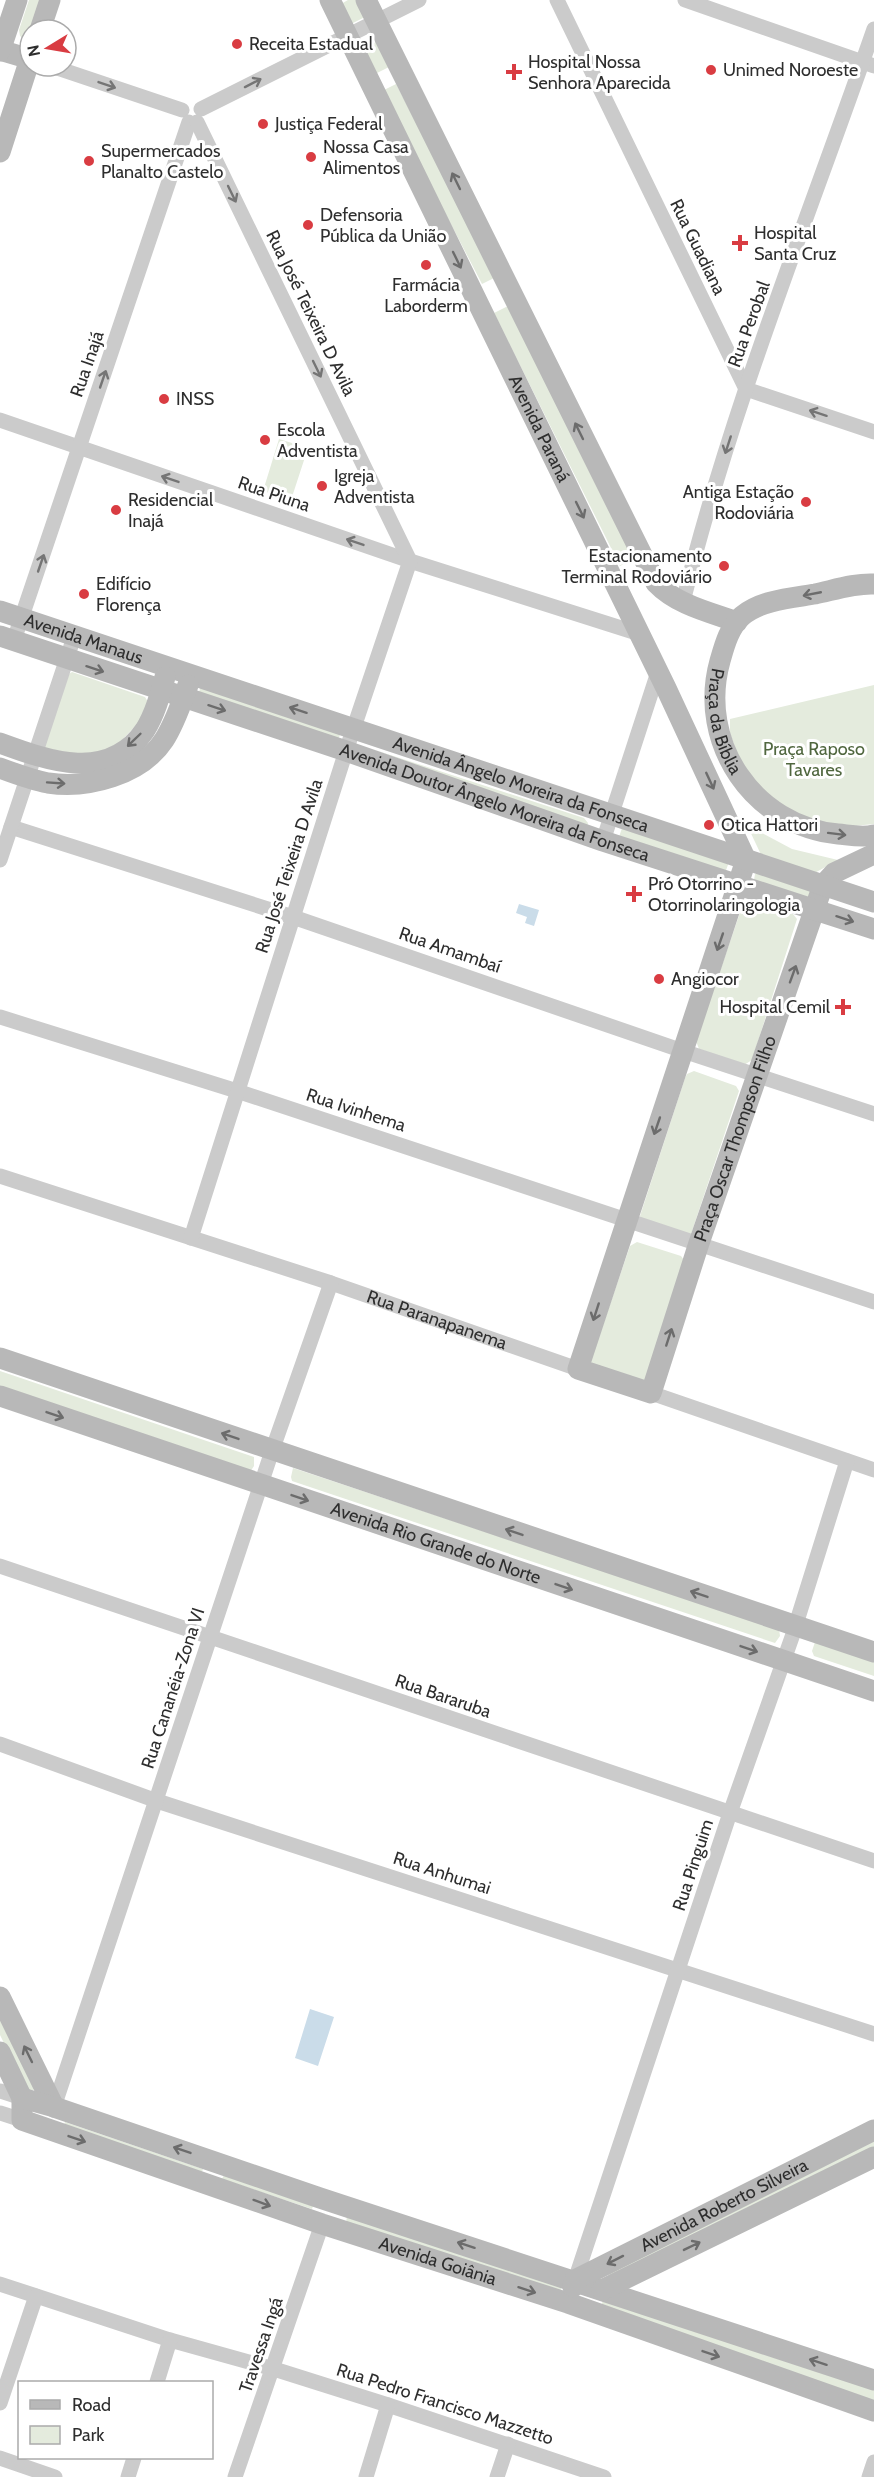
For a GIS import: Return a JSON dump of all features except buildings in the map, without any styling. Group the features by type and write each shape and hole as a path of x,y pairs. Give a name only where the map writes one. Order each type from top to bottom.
{"street":[{"path":"1,47 17,0"},
{"path":"44,18 50,0"},
{"name":"Avenida Paraná","path":"330,0 640,634 746,860"},
{"name":"Avenida Paraná","path":"366,0 656,583 666,593 683,602 737,621"},
{"path":"78,76 192,116 419,0"},
{"name":"Rua Guadiana","path":"557,0 746,389"},
{"path":"685,0 868,64"},
{"name":"Rua Perobal","path":"683,602 700,533 746,389 868,64 874,29"},
{"path":"1,47 18,51"},
{"path":"1,47 18,54"},
{"path":"376,92 379,82 387,76 397,75 406,81"},
{"path":"0,152 24,78"},
{"path":"0,105 8,114 9,125"},
{"name":"Rua Inajá","path":"7,638 22,619 192,116"},
{"name":"Rua José Teixeira D Avila","path":"191,1238 353,728 410,561 192,116"},
{"path":"471,287 479,292 496,287 501,279 500,270"},
{"path":"484,314 489,297 496,292 506,291 512,295"},
{"path":"746,389 874,432"},
{"name":"Rua Piuna","path":"0,420 410,561 640,634"},
{"path":"737,621 742,615 770,602 873,579"},
{"name":"Avenida Manaus","path":"0,611 168,668"},
{"name":"Praça da Bíblia","path":"737,621 726,643 719,666 715,699 717,720 724,744 741,780 768,808 798,826 873,840"},
{"path":"0,860 74,637"},
{"name":"Avenida Manaus","path":"7,638 162,690"},
{"path":"0,743 35,756 78,764 97,762 111,757 133,743 145,729 162,690 168,668"},
{"name":"Avenida Ângelo Moreira da Fonseca","path":"168,668 866,899"},
{"path":"0,768 26,778 49,783 85,783 130,769 150,756 163,742 176,719 191,676"},
{"path":"662,680 722,766 741,780"},
{"path":"603,841 662,680"},
{"name":"Avenida Doutor Ângelo Moreira da Fonseca","path":"162,690 346,751 603,841 874,929"},
{"name":"Rua Amambaí","path":"11,827 293,916 682,1051 874,1114"},
{"path":"823,885 834,873 847,866 873,840"},
{"path":"578,1369 746,860"},
{"path":"847,866 851,886 866,899"},
{"name":"Praça Oscar Thompson Filho","path":"651,1393 699,1243 823,885"},
{"name":"Rua Ivinhema","path":"0,1017 237,1092 874,1302"},
{"name":"Rua Paranapanema","path":"0,1178 331,1283 874,1470"},
{"name":"Rua Cananéia-Zona VI","path":"54,2107 272,1451 331,1283"},
{"name":"Avenida Rio Grande do Norte","path":"0,1358 874,1652"},
{"name":"Avenida Rio Grande do Norte","path":"0,1396 874,1691"},
{"name":"Rua Pinguim","path":"575,2280 730,1813 796,1626 848,1461"},
{"name":"Rua Bararuba","path":"0,1566 874,1860"},
{"name":"Rua Anhumai","path":"0,1744 157,1801 874,2034"},
{"path":"0,1997 54,2107 50,2130"},
{"path":"0,2052 22,2098 22,2120"},
{"name":"Avenida Goiânia","path":"0,2091 874,2380"},
{"name":"Avenida Goiânia","path":"0,2113 322,2224 568,2303 874,2411"},
{"name":"Avenida Roberto Silveira","path":"575,2280 874,2130"},
{"name":"Avenida Roberto Silveira","path":"602,2290 874,2157"},
{"path":"207,2184 215,2161"},
{"name":"Travessa Ingá","path":"235,2477 322,2224 317,2218 317,2208 331,2201"},
{"path":"568,2303 575,2280"},
{"name":"Rua Pedro Francisco Mazzetto","path":"0,2284 170,2340 274,2369 388,2405 604,2477"},
{"path":"593,2313 602,2290"},
{"path":"0,2403 36,2296"},
{"path":"157,2381 170,2340"},
{"path":"366,2477 388,2405"},
{"path":"497,2477 508,2444"},
{"path":"0,2458 55,2477"},
{"path":"128,2477 133,2459"},
{"path":"869,2477 874,2462"}],"green space":[{"path":"29,0 43,0 35,18 23,18"},
{"path":"348,0 356,0 365,17 351,24 341,4"},
{"path":"376,42 389,67 375,74 362,49"},
{"path":"396,84 496,277 482,284 382,91"},
{"path":"508,306 634,559 620,566 494,313"},
{"path":"279,439 308,448 291,500 263,491"},
{"path":"72,672 145,697 148,702 142,719 120,742 93,757 44,748 69,674"},
{"name":"Praça Raposo Tavares","path":"874,685 874,824 843,827 825,825 774,803 742,767 730,733 730,719"},
{"path":"201,686 341,732 337,743 197,698"},
{"path":"372,749 584,818 588,823 587,827"},
{"path":"747,825 792,849 838,860 811,875 764,861"},
{"path":"622,828 729,862 725,873 619,837"},
{"path":"759,872 813,888 814,899 754,880 755,874"},
{"path":"750,899 793,914 797,919 752,1060 744,1065 699,1049 696,1041 743,904"},
{"path":"694,1071 736,1086 739,1091 690,1237 641,1219 640,1216 685,1078 687,1074"},
{"path":"637,1242 681,1256 684,1260 647,1382 590,1363 630,1246"},
{"path":"0,1371 254,1457 254,1466 250,1472 0,1388"},
{"path":"293,1468 779,1629 780,1636 775,1643 292,1481"},
{"path":"815,1642 874,1658 874,1676 814,1656 812,1651"},
{"path":"0,2017 35,2089 28,2092 0,2035"},
{"path":"65,2122 203,2169 202,2172 64,2125"},
{"path":"874,2140 874,2151 610,2276 608,2273"},
{"path":"224,2175 313,2206 312,2209 222,2179"},
{"path":"347,2215 562,2287 560,2291 346,2224"},
{"path":"603,2301 874,2389 874,2402 601,2305"}],"water":[{"path":"519,904 539,910 534,926 525,923 527,917 516,913"},
{"path":"310,2009 334,2017 318,2066 295,2058"}],"place":[{"name":"Receita Estadual","path":"237,44"},
{"name":"Unimed Noroeste","path":"711,70"},
{"name":"Hospital Nossa Senhora Aparecida","path":"514,72"},
{"name":"Justiça Federal","path":"263,124"},
{"name":"Nossa Casa Alimentos","path":"311,157"},
{"name":"Supermercados Planalto Castelo","path":"89,161"},
{"name":"Defensoria Pública da União","path":"308,225"},
{"name":"Hospital Santa Cruz","path":"740,243"},
{"name":"Farmácia Laborderm","path":"426,265"},
{"name":"INSS","path":"164,399"},
{"name":"Escola Adventista","path":"265,440"},
{"name":"Igreja Adventista","path":"322,486"},
{"name":"Antiga Estação Rodoviária","path":"806,502"},
{"name":"Residencial Inajá","path":"116,510"},
{"name":"Estacionamento Terminal Rodoviário","path":"724,566"},
{"name":"Edifício Florença","path":"84,594"},
{"name":"Otica Hattori","path":"709,825"},
{"name":"Pró Otorrino - Otorrinolaringologia","path":"634,894"},
{"name":"Angiocor","path":"659,979"},
{"name":"Hospital Cemil","path":"843,1007"}]}
